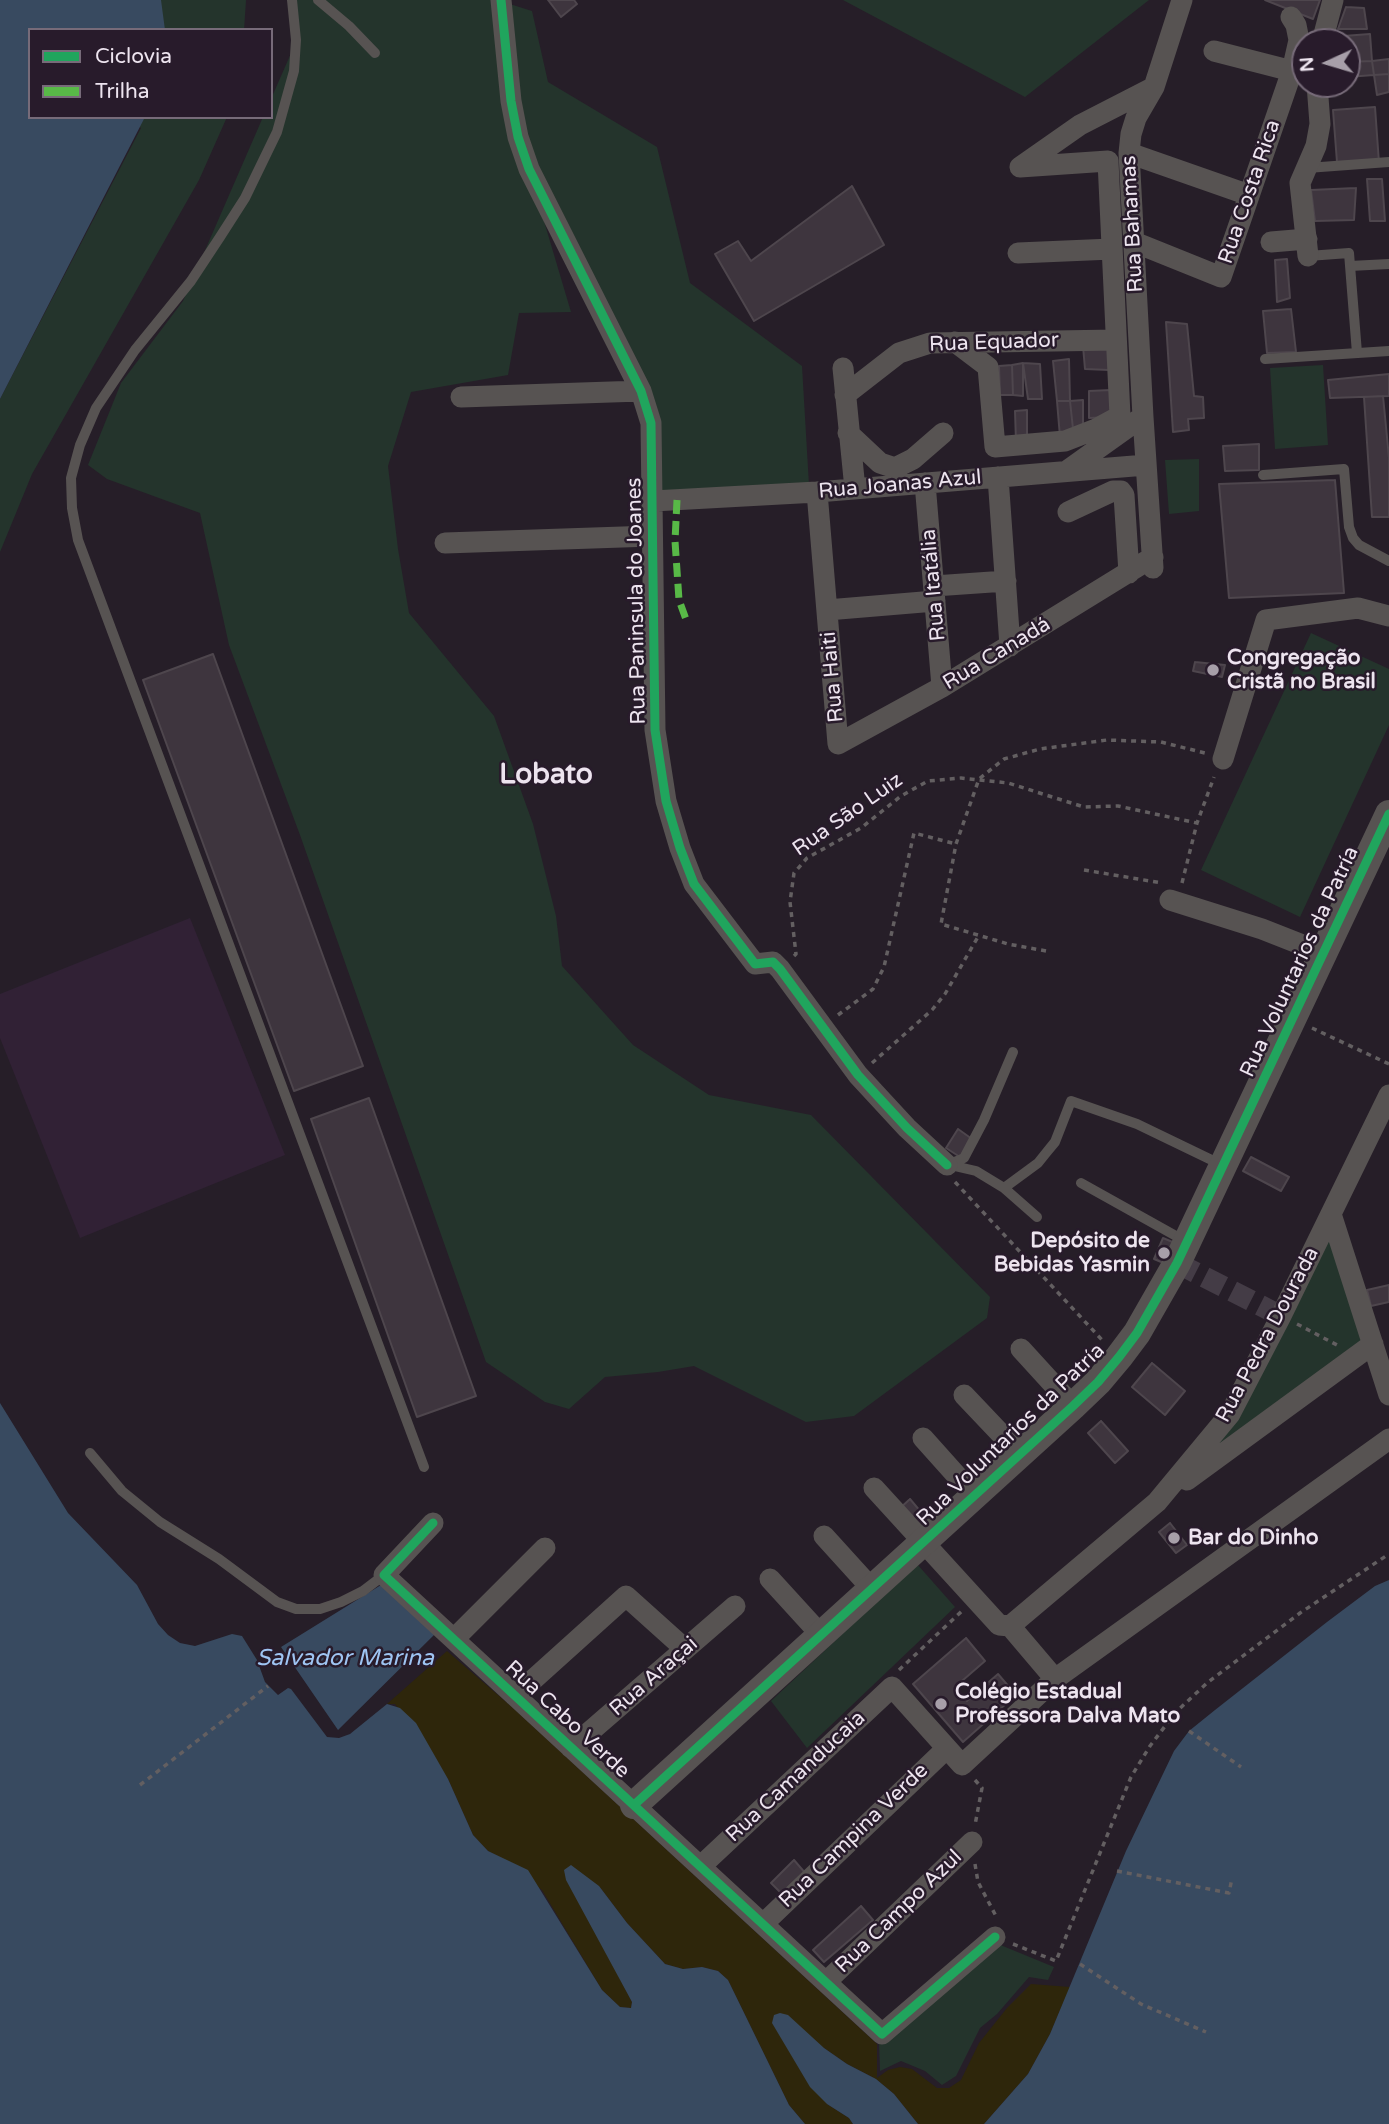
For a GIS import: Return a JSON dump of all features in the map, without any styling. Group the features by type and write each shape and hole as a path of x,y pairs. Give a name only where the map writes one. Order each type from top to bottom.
{"street":[{"name":"Rua Paninsula do Joanes","path":"501,0 511,101 518,136 529,169 641,391 651,423 655,730 666,801 694,884 755,964 773,962 780,969"},
{"name":"Rua Bahamas","path":"1153,564 1129,153 1136,118 1154,87 1182,0"},
{"path":"1326,28 1333,0"},
{"name":"Rua Costa Rica","path":"1291,17 1297,28"},
{"path":"1214,51 1291,71"},
{"name":"Rua Costa Rica","path":"1133,242 1221,277 1291,74"},
{"name":"Rua Bahamas","path":"1120,416 1108,161 1020,167 1080,125 1154,87"},
{"path":"1271,242 1307,247 1300,183 1316,146 1320,124 1318,98"},
{"path":"1129,153 1249,195"},
{"path":"1018,253 1112,249"},
{"name":"Rua Equador","path":"845,395 899,353 930,343 1116,340"},
{"name":"Rua Joanas Azul","path":"956,342 988,368 995,447 1065,441 1120,416"},
{"path":"842,368 855,489"},
{"path":"461,397 641,391"},
{"path":"1068,470 1143,417"},
{"path":"848,433 880,463 895,467 905,465 943,433"},
{"name":"Rua Joanas Azul","path":"653,501 817,492 1146,465"},
{"path":"998,477 1010,646"},
{"name":"Rua Itatália","path":"925,483 942,687"},
{"path":"1068,512 1113,491 1121,491 1124,495 1129,573"},
{"name":"Rua Haiti","path":"817,492 838,744"},
{"path":"445,543 652,536"},
{"name":"Rua Canadá","path":"838,744 942,687 1129,573 1153,564"},
{"name":"Rua Haiti","path":"827,610 1006,581"},
{"path":"1223,759 1266,620 1358,608 1389,616"},
{"name":"Rua Voluntarios da Patría","path":"634,1805 1073,1406 1119,1357 1156,1302 1187,1243 1389,814"},
{"path":"1176,896 1323,953"},
{"path":"780,969 858,1075 947,1165"},
{"name":"Rua Pedra Dourada","path":"1010,1626 1157,1502 1230,1414 1387,1107"},
{"path":"1331,1214 1365,1350 1389,1395"},
{"path":"1021,1349 1073,1406"},
{"path":"1157,1502 1365,1350"},
{"path":"964,1395 1020,1454"},
{"path":"923,1438 974,1496"},
{"path":"891,1687 962,1765 1055,1679 1389,1439"},
{"path":"873,1488 999,1625 1010,1626 1055,1679"},
{"path":"384,1574 433,1523"},
{"path":"824,1536 873,1590"},
{"path":"454,1639 544,1548"},
{"name":"Rua Cabo Verde","path":"384,1574 882,2034 995,1937"},
{"path":"770,1579 822,1636"},
{"path":"515,1696 626,1596 685,1649"},
{"name":"Rua Araçai","path":"572,1748 736,1606"},
{"name":"Rua Camanducaia","path":"701,1866 891,1687"},
{"name":"Rua Campina Verde","path":"763,1924 946,1749"},
{"name":"Rua Campo Azul","path":"826,1982 972,1842"}],"lane":[{"path":"292,0 296,40 294,71 277,132 245,198 213,248 191,281 135,350 96,408 80,445 71,478 72,508 78,540 424,1467"},
{"path":"318,0 375,53"},
{"path":"1307,168 1389,162"},
{"path":"1307,247 1349,253 1357,353"},
{"path":"1350,266 1389,264"},
{"path":"1265,359 1389,351"},
{"path":"1263,475 1344,469 1349,527 1353,537 1359,544 1389,561"},
{"path":"947,1165 964,1157 984,1120 1013,1052"},
{"path":"1004,1188 1038,1163 1055,1142 1071,1101 1137,1124 1223,1166"},
{"path":"947,1165 976,1171 1004,1188 1037,1217"},
{"path":"1081,1183 1187,1243"},
{"path":"90,1453 122,1491 160,1522 219,1559 277,1602 296,1609 320,1609 363,1591 384,1574"}],"path":[{"path":"1046,951 1008,944 942,924 956,844 979,779 1004,759 1040,749 1107,740 1161,742 1223,759 1208,788 1176,896 1084,870"},
{"path":"979,779 1008,783 1084,807 1118,806 1197,822"},
{"path":"821,1027 873,989 884,967 914,833 956,844"},
{"path":"858,1075 946,995 979,935"},
{"path":"1292,1019 1389,1064"},
{"path":"947,1165 951,1178 1119,1357"},
{"path":"1282,1316 1365,1350"},
{"path":"995,1937 1056,1961 1130,1777 1175,1713 1207,1683 1300,1613 1389,1554"},
{"path":"891,1687 891,1678 974,1599"},
{"path":"140,1785 268,1685"},
{"path":"1189,1731 1241,1767"},
{"path":"1117,1871 1229,1893 1232,1878"},
{"path":"1080,1964 1141,2004 1206,2032"}],"shaded area":[{"path":"190,918 285,1155 80,1238 0,1038 0,994"}],"green space":[{"path":"62,0 246,0 244,28 72,28"},
{"path":"296,0 497,0 532,11 548,82 657,147 690,283 802,366 809,485 654,495 653,412 522,147 571,312 519,313 508,375 411,392 388,466 409,613 494,716 533,824 556,916 562,966 633,1045 709,1095 811,1115 990,1297 987,1318 854,1416 806,1422 694,1366 605,1377 569,1409 545,1402 486,1362 300,835 229,645 200,513 107,479 88,465 121,383 183,301 262,119 273,119 273,94 299,35"},
{"path":"843,0 1149,0 1025,97"},
{"path":"131,119 226,119 199,180 32,474 0,552 0,399 141,128"},
{"path":"1323,365 1328,445 1275,449 1270,368"},
{"path":"1199,459 1199,511 1169,514 1165,460"},
{"path":"1311,633 1389,669 1389,725 1300,917 1201,870"},
{"path":"1332,1232 1368,1343 1220,1449 1213,1442"},
{"path":"917,1564 955,1607 807,1748 771,1701"},
{"path":"998,1944 1054,1967 1048,1980 1029,1977 997,2014 980,2028 956,2076 942,2085 925,2071 901,2061 880,2071 879,2040"}],"sand":[{"path":"447,1651 513,1708 877,2044 877,2078 888,2070 900,2067 912,2069 937,2088 949,2088 961,2080 979,2043 1007,2008 1031,1984 1070,1987 1050,2034 1028,2074 984,2124 918,2124 894,2094 876,2079 824,2048 827,2104 849,2118 853,2124 805,2124 789,2105 728,1980 718,1971 702,1967 683,1969 665,1964 627,1923 599,1886 611,1961 632,2002 631,2008 620,2007 602,1990 542,1890 488,1851 473,1835 448,1779 395,1704 387,1704"}],"water":[{"path":"0,0 161,0 165,28 28,28 28,119 144,119 0,399"},
{"path":"0,1403 68,1513 137,1585 158,1624 168,1635 180,1643 195,1646 232,1634 242,1636 257,1660 265,1682 278,1695 288,1688 291,1689 327,1737 339,1738 350,1734 387,1704 400,1708 416,1723 448,1779 473,1835 488,1851 528,1870 602,1990 620,2007 631,2008 632,2002 566,1880 564,1870 571,1865 599,1886 627,1923 665,1964 683,1969 702,1967 718,1971 728,1980 789,2105 805,2124 0,2124"},
{"path":"1389,1580 1389,2124 984,2124 1028,2074 1050,2034 1126,1851 1174,1751 1189,1731 1215,1710 1375,1586"},
{"name":"Salvador Marina","path":"381,1585 435,1634 338,1730 281,1647"},
{"path":"774,2015 788,2015 824,2048 847,2064 876,2079 894,2094 918,2124 853,2124 849,2118 827,2104 810,2087 772,2023"}],"building":[{"path":"548,0 574,0 577,4 561,17"},
{"path":"1265,0 1320,0 1313,19"},
{"path":"1346,7 1364,8 1367,29 1338,28"},
{"path":"1370,34 1372,61 1361,61 1361,35"},
{"path":"1389,59 1389,74 1374,75 1372,61"},
{"path":"1361,61 1372,61 1374,75 1361,76"},
{"path":"1389,74 1389,92 1377,95 1374,75"},
{"path":"1375,107 1379,163 1337,162 1333,110"},
{"path":"1367,179 1382,179 1385,221 1370,221"},
{"path":"852,186 884,245 754,321 715,254 738,241 751,261"},
{"path":"1356,188 1354,220 1315,221 1311,190"},
{"path":"1287,259 1290,298 1277,302 1275,260"},
{"path":"1291,309 1296,352 1267,353 1263,311"},
{"path":"1166,322 1187,324 1194,396 1203,397 1204,418 1188,419 1189,430 1173,432"},
{"path":"1083,346 1108,347 1109,370 1085,369"},
{"path":"1069,359 1070,401 1057,401 1053,361"},
{"path":"1023,363 1023,396 1013,395 1012,365"},
{"path":"1023,363 1040,364 1042,399 1028,399"},
{"path":"1012,365 1013,395 1000,395 999,366"},
{"path":"1389,374 1389,396 1330,398 1328,380"},
{"path":"1111,390 1111,417 1089,418 1089,391"},
{"path":"1383,396 1389,458 1389,517 1372,517 1364,397"},
{"path":"1083,400 1083,428 1073,429 1070,401"},
{"path":"1057,401 1070,401 1074,438 1060,437"},
{"path":"1027,410 1027,445 1016,442 1015,411"},
{"path":"1259,444 1259,470 1225,471 1223,446"},
{"path":"1335,480 1344,593 1229,598 1219,484"},
{"path":"213,654 363,1066 294,1091 143,680"},
{"path":"1195,662 1225,665 1222,677 1193,671"},
{"path":"369,1098 476,1396 417,1417 311,1119"},
{"path":"958,1129 972,1139 960,1157 946,1148"},
{"path":"1251,1157 1289,1177 1281,1191 1243,1171"},
{"path":"1163,1238 1175,1243 1166,1264 1154,1259"},
{"path":"1389,1285 1389,1302 1371,1306 1367,1290"},
{"path":"1152,1363 1185,1391 1165,1415 1132,1387"},
{"path":"1101,1421 1128,1451 1115,1463 1088,1433"},
{"path":"910,1499 931,1524 919,1535 898,1510"},
{"path":"1170,1523 1187,1545 1176,1553 1159,1532"},
{"path":"966,1638 985,1661 955,1687 967,1701 998,1674 1016,1695 963,1742 913,1684"},
{"path":"794,1860 806,1874 783,1895 771,1883"},
{"path":"861,1906 873,1920 824,1962 813,1950"}],"tunnel":[{"path":"1177,1263 1281,1316"}],"marked path":[{"path":"677,500 675,541 679,600 687,622"}],"cycle path":[{"path":"501,0 511,101 518,137 529,169 641,391 651,423 655,730 666,801 680,848 694,884 755,964 773,962 780,969 858,1075 907,1128 947,1165"},
{"path":"634,1805 1073,1406 1119,1357 1137,1333 1177,1263 1389,814"},
{"path":"433,1523 384,1575 882,2034 995,1937"}],"place":[{"name":"Congregação Cristã no Brasil","path":"1213,670"},
{"name":"Depósito de Bebidas Yasmin","path":"1164,1253"},
{"name":"Bar do Dinho","path":"1174,1538"},
{"name":"Colégio Estadual Professora Dalva Mato","path":"941,1704"}],"district":[{"name":"Lobato","path":"546,776"}]}
